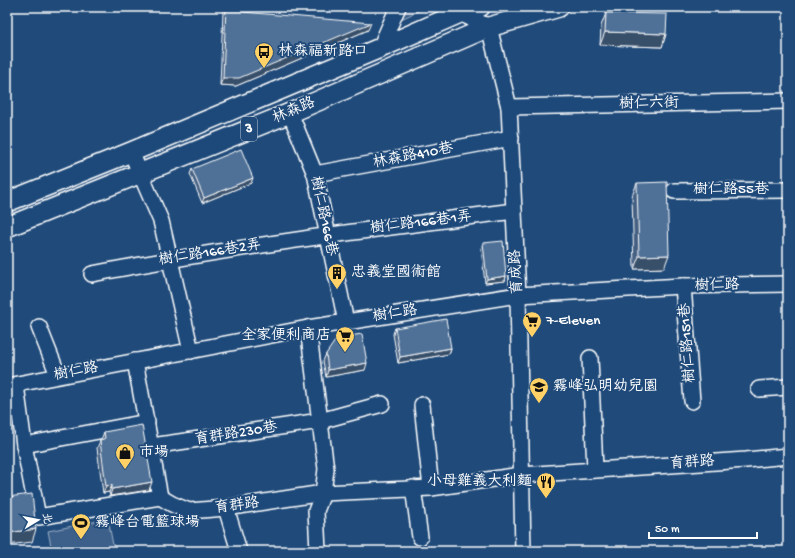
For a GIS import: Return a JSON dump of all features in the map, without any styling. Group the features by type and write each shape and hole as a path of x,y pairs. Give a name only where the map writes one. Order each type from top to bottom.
{"main road":[{"name":"林森路","path":"7,202 380,48 458,10 480,7"},
{"name":"林森路","path":"7,227 290,113 489,27 559,7"}],"street":[{"path":"380,48 398,7"},
{"path":"458,10 489,27"},
{"name":"育成路","path":"489,27 509,107 518,295 523,551"},
{"name":"樹仁六街","path":"509,107 788,101"},
{"name":"樹仁路166巷","path":"290,113 315,174 346,322"},
{"name":"林森路410巷","path":"315,174 511,138"},
{"path":"130,152 161,221 191,351"},
{"name":"樹仁路55巷","path":"674,190 788,190"},
{"name":"樹仁路166巷1弄","path":"327,235 514,211"},
{"name":"樹仁路166巷2弄","path":"92,274 170,259 327,235"},
{"name":"樹仁路","path":"12,386 308,328 518,295 683,286 788,284"},
{"name":"樹仁路151巷","path":"683,286 692,400"},
{"path":"39,327 58,376"},
{"path":"308,328 326,469 323,493 316,511 318,551"},
{"path":"590,358 595,469"},
{"path":"12,386 38,517 160,497 152,446 135,361"},
{"path":"759,388 788,387"},
{"name":"育群路230巷","path":"152,446 320,421 382,404"},
{"path":"422,405 431,488"},
{"path":"24,445 147,422"},
{"name":"育群路","path":"160,497 189,511 226,508 323,493 431,488 521,475 788,456"},
{"path":"413,488 420,537"},
{"path":"226,508 239,551"}],"shaded area":[{"path":"404,7 427,7 397,21"},
{"name":"霧峰台電籃球場","path":"108,519 114,550 52,551 48,531"}],"building":[{"path":"226,7 244,7 243,12 371,23 239,78 223,78"},
{"path":"606,13 667,14 666,34 605,32"},
{"path":"241,149 253,178 204,198 192,169"},
{"path":"667,182 669,255 639,256 637,183"},
{"path":"503,241 506,276 487,279 483,243"},
{"path":"446,319 451,348 400,357 395,328"},
{"name":"全家便利商店","path":"362,334 367,363 328,370 326,354 337,338"},
{"name":"市場","path":"142,425 152,482 112,489 112,485 106,486 100,441 105,438 104,432"},
{"path":"32,494 36,529 7,533 7,497"}],"place":[{"name":"林森福新路口","path":"264,69"},
{"name":"忠義堂國術館","path":"337,290"},
{"name":"7-Eleven","path":"532,338"},
{"name":"全家便利商店","path":"345,353"},
{"name":"霧峰弘明幼兒園","path":"539,404"},
{"name":"市場","path":"125,470"},
{"name":"小母雞義大利麵","path":"546,499"},
{"name":"霧峰台電籃球場","path":"81,540"}]}
